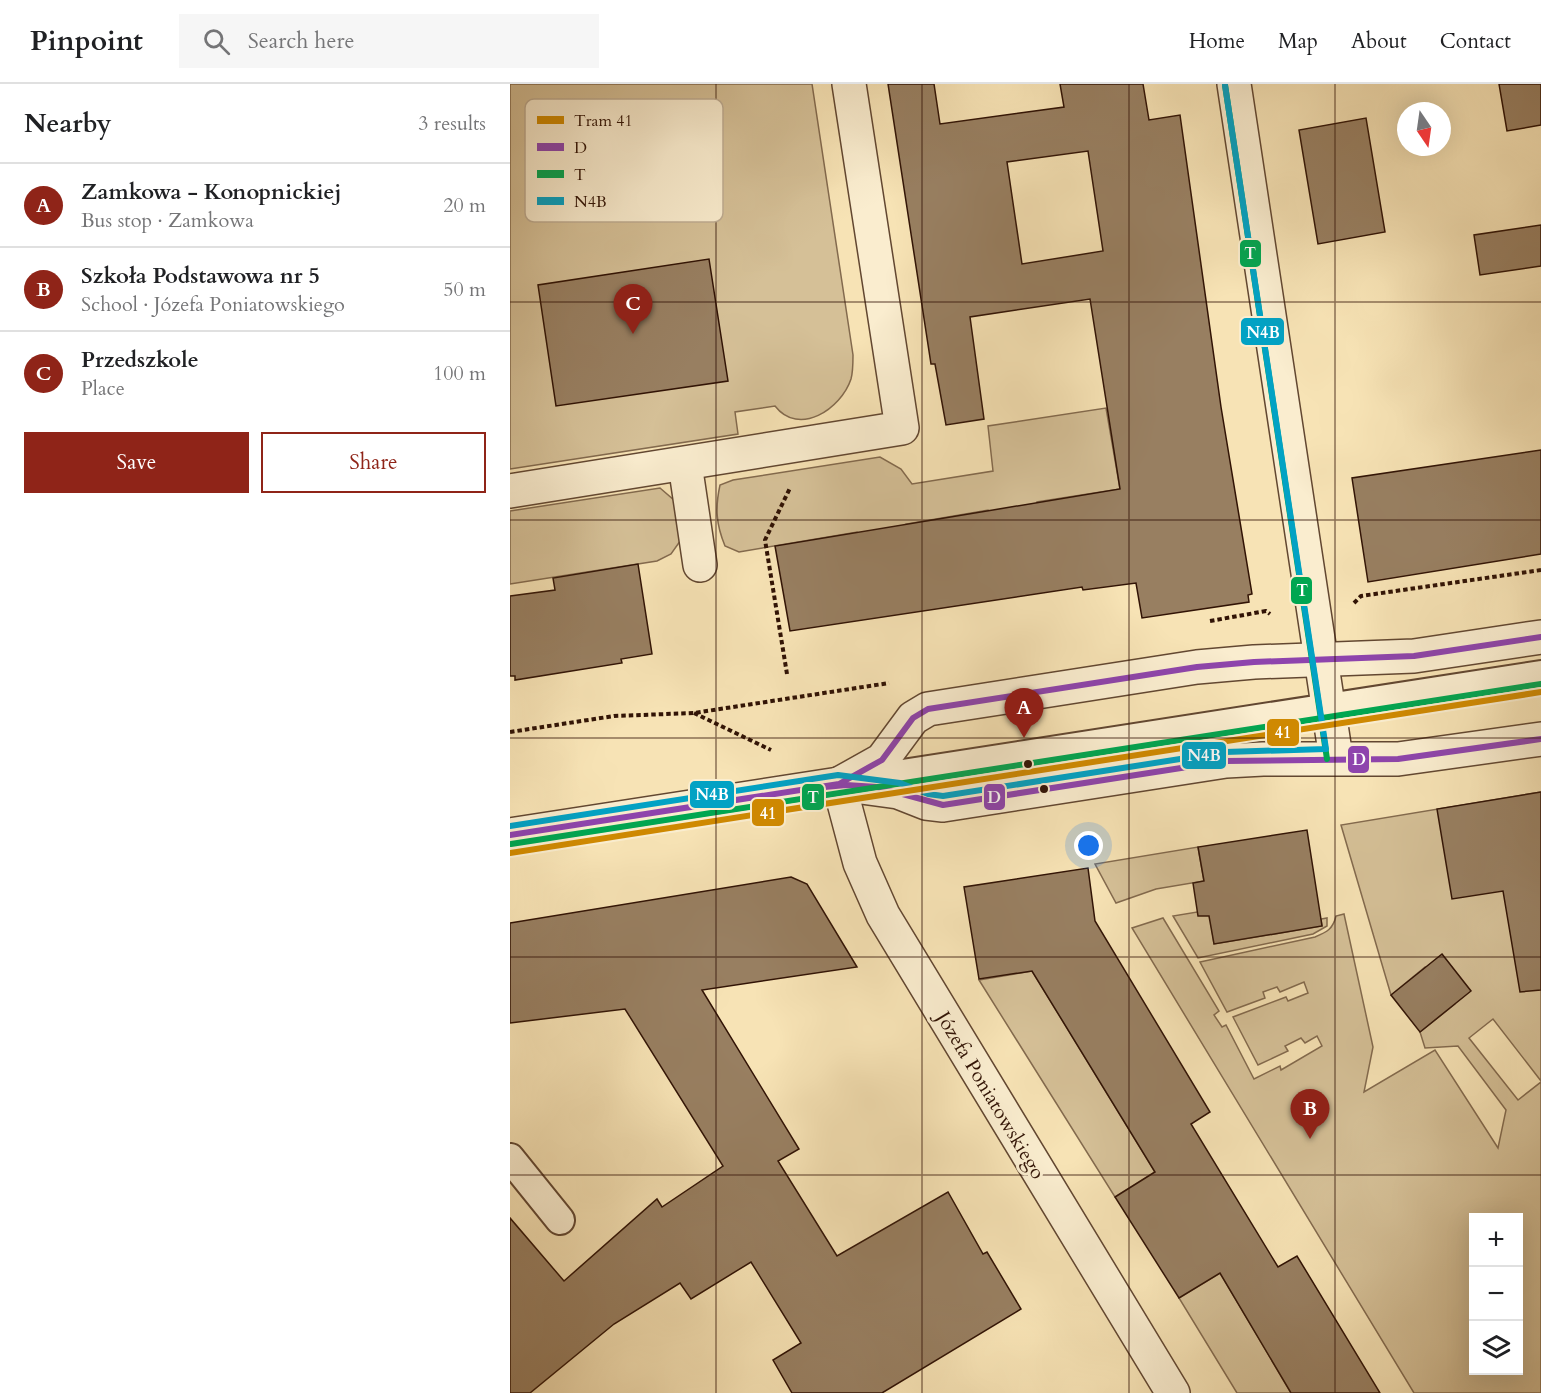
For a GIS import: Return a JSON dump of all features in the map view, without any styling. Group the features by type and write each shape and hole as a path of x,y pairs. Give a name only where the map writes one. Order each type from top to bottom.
{"street":[{"path":"510,491 686,465 902,428 849,84"},
{"path":"1234,84 1336,758"},
{"path":"686,465 700,565"},
{"path":"838,784 882,760 913,718 928,709 1205,666 1421,656 1541,637"},
{"path":"510,835 838,784 898,792 926,804 943,805 1226,761 1429,756 1541,739"},
{"name":"Józefa Poniatowskiego","path":"838,784 860,863 883,915 1173,1393"}],"lane":[{"path":"838,784 1541,675"},
{"path":"510,1158 560,1220"}],"path":[{"path":"788,674 765,540 811,444"},
{"path":"1361,596 1541,570"},
{"path":"510,732 614,716 694,712 894,682"},
{"path":"694,712 780,755"}],"shaded area":[{"path":"510,84 812,84 853,355 853,370 846,390 829,409 807,419 796,419 785,415 775,406 735,412 738,434 510,469"},
{"path":"1106,408 1120,489 1037,502 1038,511 990,520 988,510 906,524 907,533 859,541 857,532 739,552 725,546 722,538 717,516 718,493 720,485 733,480 880,457 901,469 912,484 993,471 988,426"},
{"path":"660,488 675,501 683,537 671,554 657,561 510,584 510,511"},
{"path":"1541,792 1541,1081 1493,1019 1469,1038 1518,1100 1541,1082 1541,1393 1414,1393 1132,928 1163,918 1219,1011 1214,1015 1222,1027 1226,1025 1254,1079 1280,1066 1281,1070 1322,1046 1317,1036 1305,1043 1301,1038 1285,1046 1288,1051 1258,1065 1233,1017 1286,997 1288,1001 1308,993 1304,982 1280,992 1277,987 1263,992 1265,998 1227,1012 1200,962 1315,937 1329,930 1336,916 1344,914 1373,1047 1364,1092 1435,1050 1498,1148 1506,1110 1458,1046 1425,1048 1420,1032 1455,1004 1425,967 1391,995 1341,825"},
{"path":"1198,847 1204,881 1156,889 1116,903 1095,864"},
{"path":"1209,910 1214,944 1322,926 1321,919 1327,918 1327,926 1313,934 1198,958 1173,916"},
{"path":"1032,971 1155,1172 1115,1197 979,980"},
{"path":"1220,1273 1291,1393 1237,1393 1179,1298"}],"building":[{"path":"888,84 934,84 940,124 1064,107 1060,84 1143,84 1149,120 1180,115 1221,407 1252,594 1248,595 1249,602 1142,618 1136,583 1083,590 1082,587 790,631 775,546 1120,489 1090,299 970,317 984,419 946,425 935,364 931,364","holes":["1088,151 1103,251 1022,264 1007,162"]},
{"path":"1499,84 1541,84 1541,125 1507,131"},
{"path":"1366,118 1385,232 1318,244 1299,130"},
{"path":"1541,225 1541,266 1480,275 1474,235"},
{"path":"709,259 728,381 556,406 538,285"},
{"path":"1541,450 1541,554 1368,582 1352,478"},
{"path":"638,564 652,654 621,659 622,663 515,680 515,676 510,676 510,596 555,590 553,578"},
{"path":"1541,792 1541,990 1520,992 1503,891 1452,899 1437,809"},
{"path":"1307,830 1322,926 1214,944 1209,916 1198,916 1193,883 1204,881 1198,847"},
{"path":"1088,868 1095,921 1210,1112 1191,1124 1278,1267 1297,1256 1380,1393 1291,1393 1220,1273 1179,1298 1115,1197 1155,1172 1032,971 979,979 964,887"},
{"path":"791,877 807,884 857,967 702,990 799,1149 778,1161 837,1256 948,1192 983,1254 987,1252 1021,1309 882,1393 792,1393 773,1360 801,1343 751,1262 691,1299 680,1283 614,1324 530,1393 510,1393 510,1218 564,1281 657,1199 662,1207 723,1166 625,1009 510,1023 510,923"},
{"path":"1442,954 1471,991 1420,1032 1391,995"}],"tram line":[{"name":"41","path":"510,853 1541,692"}],"transit line":[{"name":"T","path":"1225,85 1327,759"},
{"name":"N4B","path":"510,826 838,775 900,783 928,794 943,796 1225,752 1326,749 1225,85"},
{"name":"D","path":"510,835 839,784 882,760 913,718 928,709 1197,667 1254,662 1414,656 1541,637"},
{"name":"T","path":"511,844 1541,684"},
{"name":"D","path":"814,788 846,785 877,787 943,805 1226,761 1398,759 1541,739"}],"place":[{"name":"Przedszkole","path":"633,334"},
{"name":"Zamkowa - Konopnickiej","path":"1024,738"},
{"name":"Szkoła Podstawowa nr 5","path":"1310,1139"}]}
